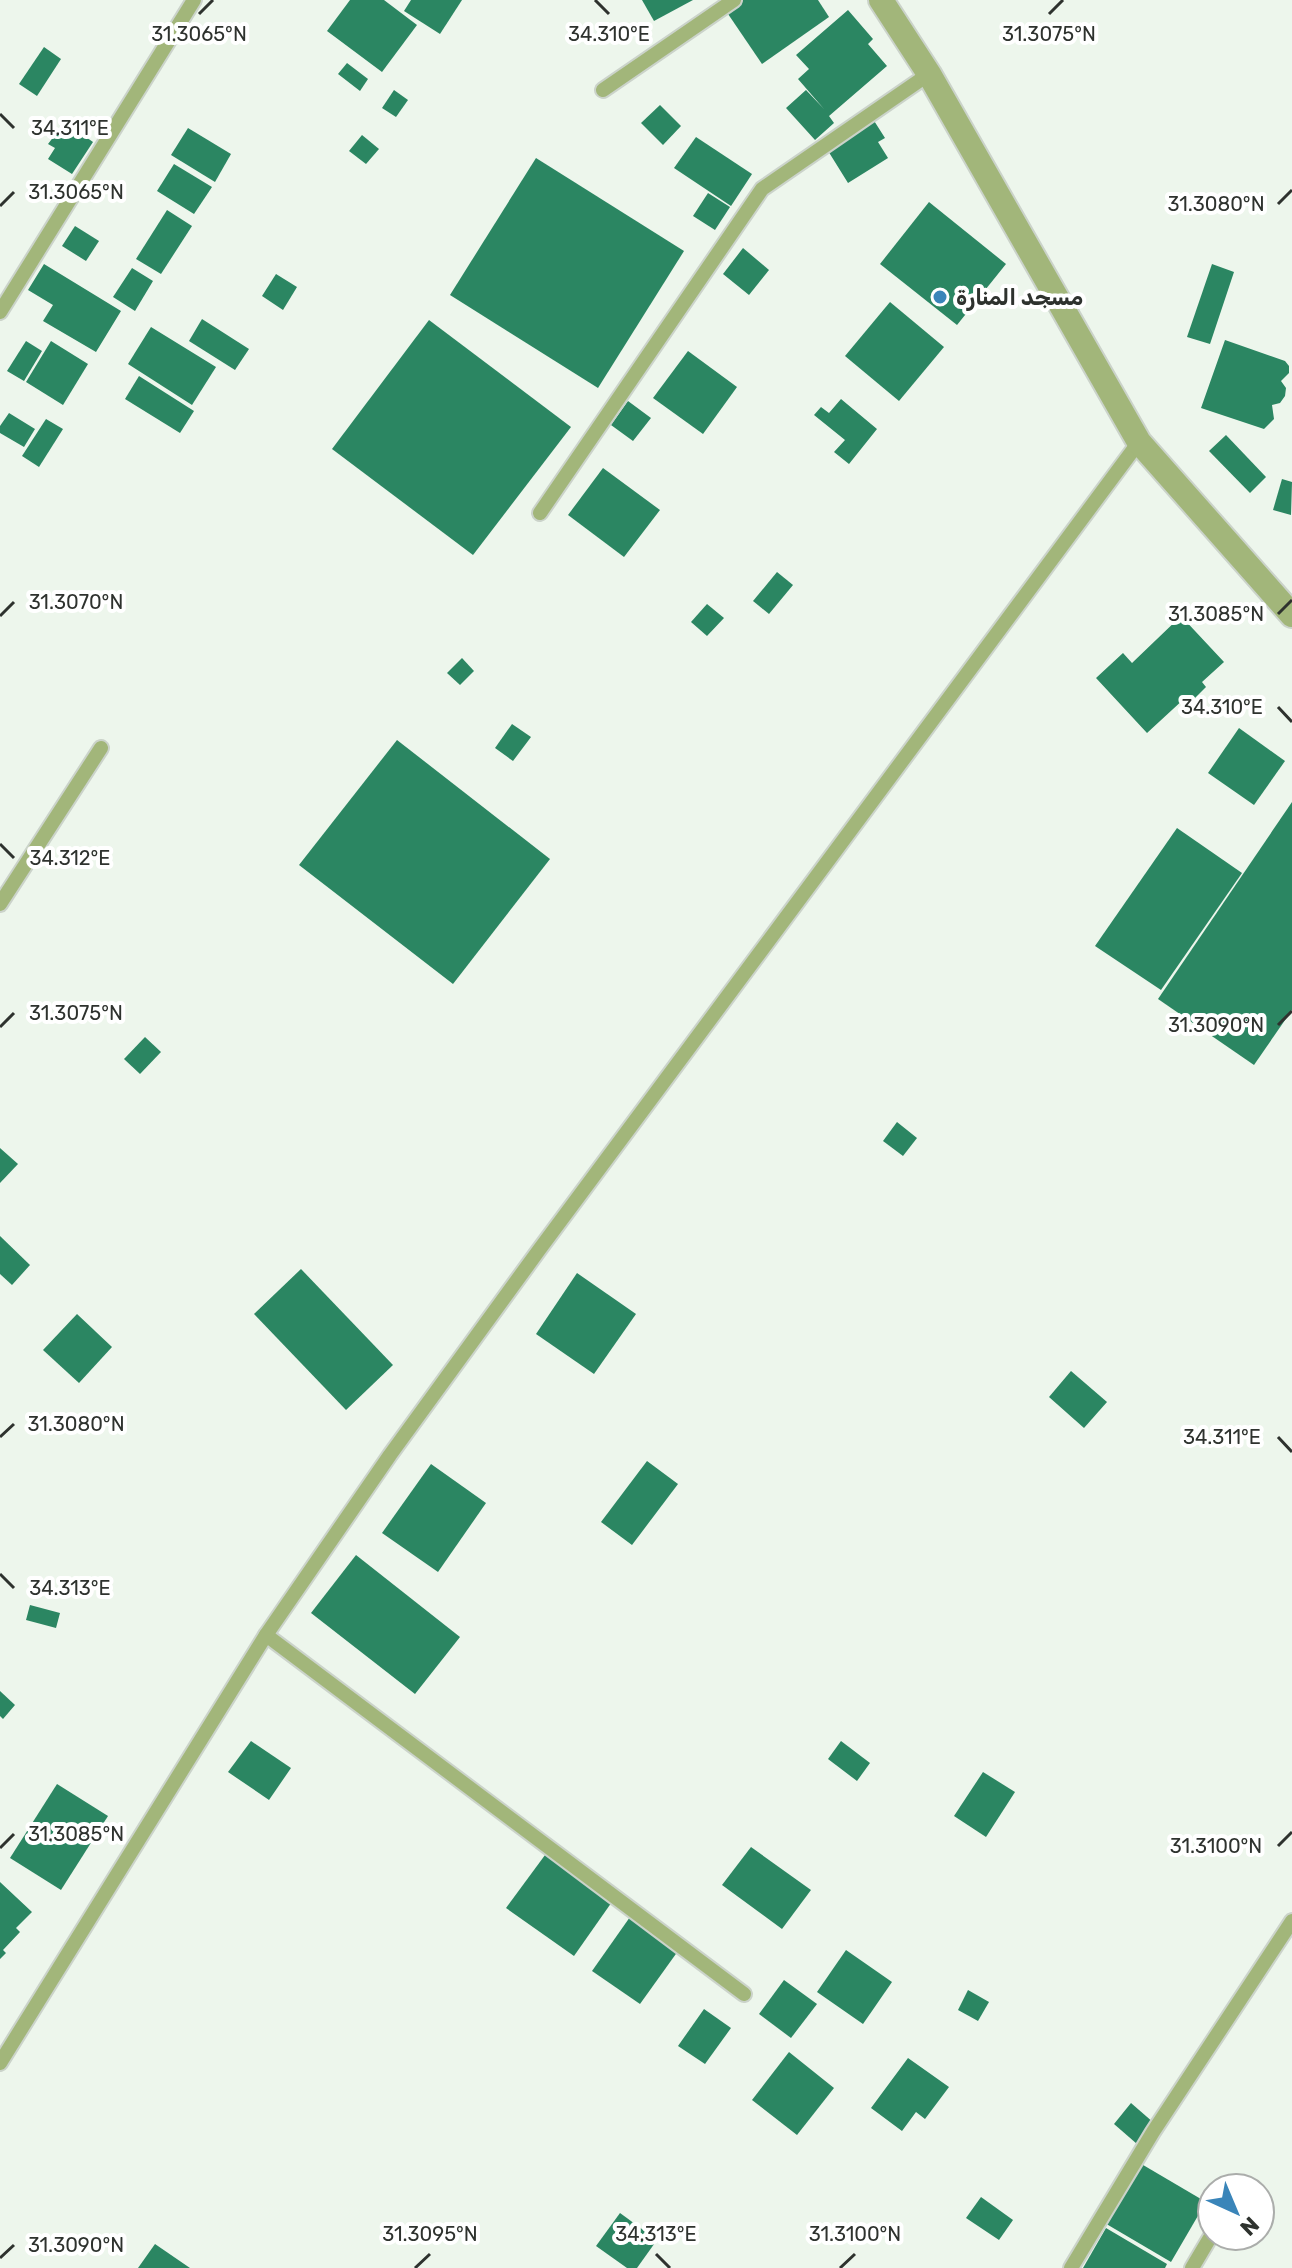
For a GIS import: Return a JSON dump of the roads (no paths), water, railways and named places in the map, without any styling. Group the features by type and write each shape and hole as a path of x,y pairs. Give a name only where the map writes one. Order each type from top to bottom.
{"street":[{"path":"881,0 929,74 1139,442 1292,615"}],"lane":[{"path":"0,312 194,0"},
{"path":"603,90 734,0"},
{"path":"540,513 762,189 929,74"},
{"path":"0,2063 266,1635 390,1455 1139,442"},
{"path":"0,904 101,748"},
{"path":"266,1635 744,1994"},
{"path":"1071,2268 1153,2132 1292,1921"}],"place":[{"name":"مسجد المنارة","path":"940,297"}]}
